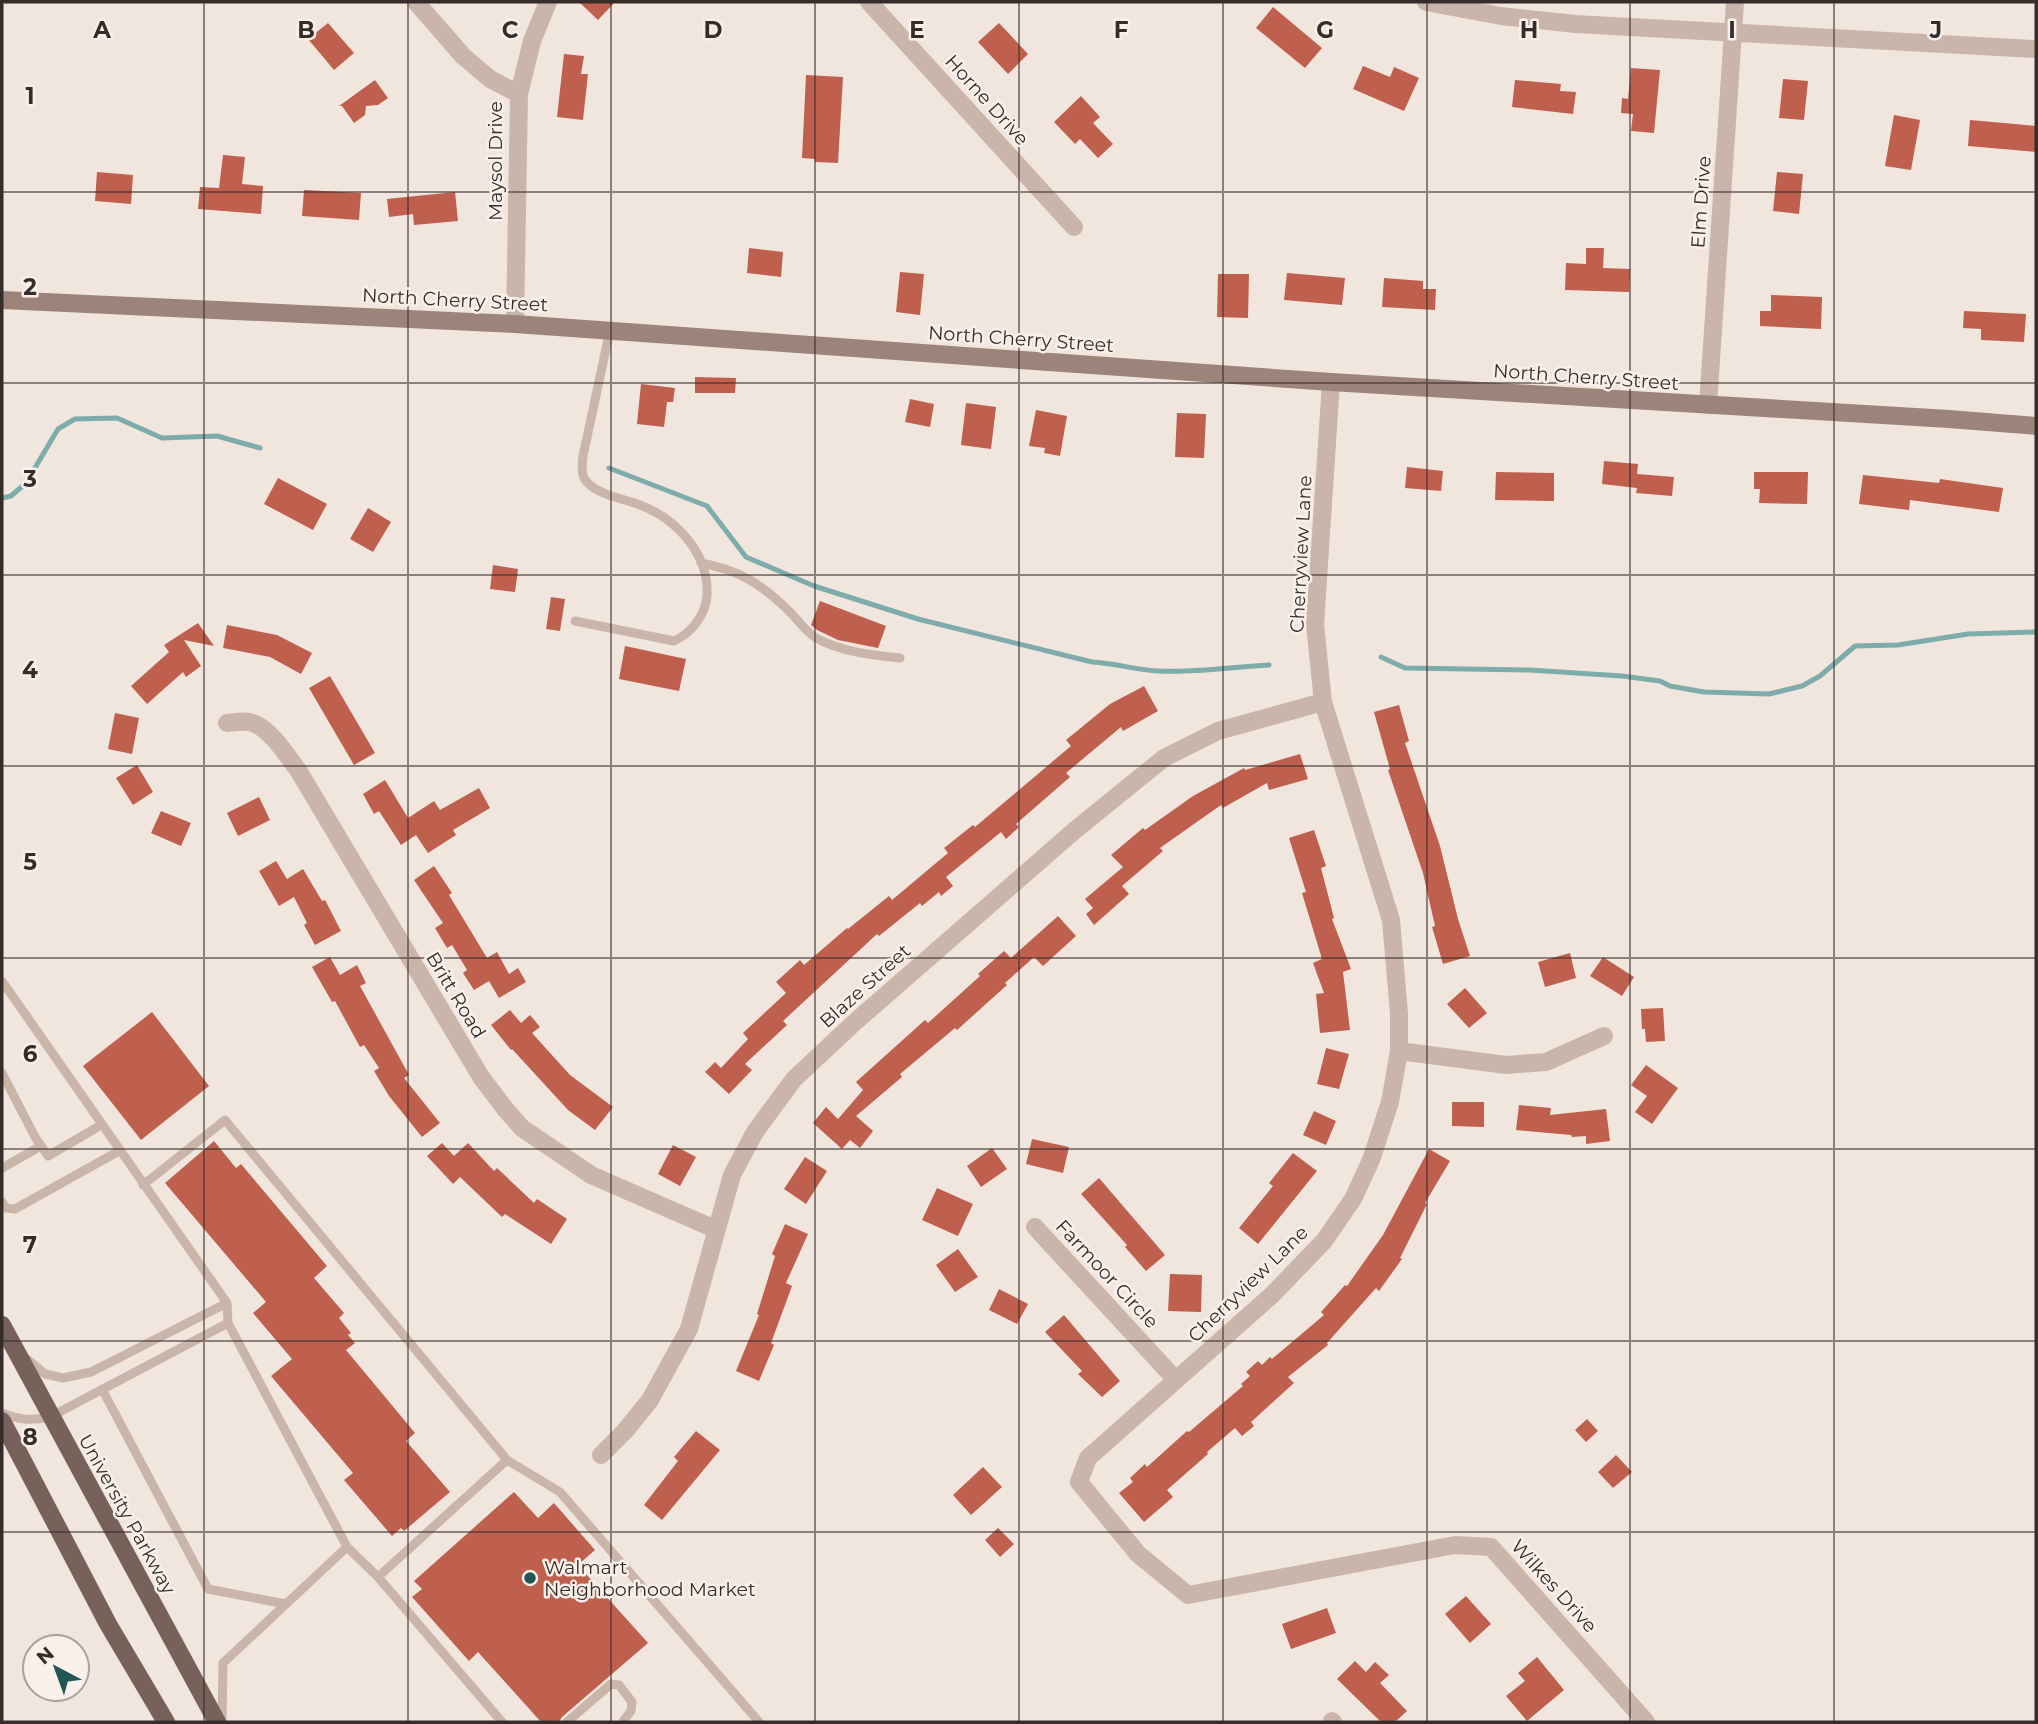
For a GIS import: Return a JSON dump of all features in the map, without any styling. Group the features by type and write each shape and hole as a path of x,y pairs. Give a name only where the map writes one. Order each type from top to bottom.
{"main road":[{"name":"University Parkway","path":"5,1332 220,1722"},
{"path":"2,1421 108,1624 166,1722"}],"street":[{"name":"Maysol Drive","path":"416,2 463,56 490,79 519,94 515,324"},
{"path":"519,94 532,41 548,2"},
{"name":"Horne Drive","path":"869,2 1074,227"},
{"path":"1426,2 1501,16 1575,24 2036,49"},
{"name":"Elm Drive","path":"1707,405 1735,2"},
{"name":"North Cherry Street","path":"2,300 515,324 1331,382 2036,426"},
{"name":"Cherryview Lane","path":"1318,1573 1188,1595 1138,1554 1079,1482 1088,1458 1272,1295 1324,1241 1353,1199 1371,1160 1390,1102 1399,1051 1399,1014 1391,920 1323,702 1315,625 1331,382"},
{"name":"Blaze Street","path":"601,1455 650,1400 689,1329 732,1175 755,1132 794,1079 855,1022 1074,831 1164,758 1218,732 1323,702"},
{"name":"Britt Road","path":"227,723 253,722 260,726 298,770 481,1077 522,1128 591,1175 715,1229"},
{"path":"1399,1051 1506,1065 1546,1062 1604,1035"},
{"name":"Farmoor Circle","path":"1035,1227 1176,1380"},
{"name":"Wilkes Drive","path":"1318,1573 1455,1545 1491,1547 1646,1722"}],"lane":[{"path":"575,621 674,641 683,637 702,614 707,599 707,586 701,563 681,531 644,506 598,491 582,474 583,456 610,331"},
{"path":"701,563 727,567 752,580 815,637 859,654 900,658"},
{"path":"2,981 227,1303 228,1323 347,1547 378,1577 502,1722"},
{"path":"2,1073 48,1156 102,1125"},
{"path":"143,1185 225,1120 507,1460 559,1492 759,1722"},
{"path":"2,1168 41,1146"},
{"path":"2,1202 6,1208 15,1209 120,1151"},
{"path":"5,1332 30,1363 45,1374 63,1378 91,1372 227,1303"},
{"path":"2,1413 31,1421 50,1417 228,1323"},
{"path":"102,1389 208,1589 286,1604"},
{"path":"378,1577 507,1460"},
{"path":"220,1722 223,1663 347,1547"},
{"path":"567,1722 603,1690 615,1684 619,1685 632,1702 631,1711 624,1720"}],"building":[{"path":"579,2 615,2 598,20"},
{"path":"1273,7 1322,48 1305,68 1256,28"},
{"path":"328,23 354,53 334,70 308,39"},
{"path":"999,23 1028,54 1008,74 978,42"},
{"path":"564,54 584,56 581,74 588,74 583,120 557,117"},
{"path":"1363,66 1390,77 1394,67 1419,78 1404,111 1353,89"},
{"path":"1631,68 1660,70 1654,133 1631,131 1633,114 1621,113 1622,98 1628,99"},
{"path":"806,75 843,77 838,163 815,162 815,159 802,158"},
{"path":"1783,79 1808,81 1804,120 1779,118"},
{"path":"375,80 388,98 378,105 366,106 365,115 354,123 342,106 339,106"},
{"path":"1515,80 1561,84 1560,91 1576,92 1573,114 1512,107"},
{"path":"1081,96 1100,117 1093,123 1113,144 1098,158 1080,139 1075,144 1054,122"},
{"path":"1894,115 1920,120 1911,170 1885,166"},
{"path":"1970,120 2036,126 2036,152 1968,146"},
{"path":"223,155 245,157 242,184 263,186 261,214 198,209 200,187 219,188"},
{"path":"97,172 133,175 131,204 95,201"},
{"path":"1777,172 1803,174 1799,214 1773,211"},
{"path":"304,190 361,193 359,220 302,216"},
{"path":"455,192 458,221 414,225 413,214 389,217 387,199"},
{"path":"749,248 783,252 781,277 747,273"},
{"path":"1586,248 1604,248 1603,268 1630,269 1629,292 1565,290 1566,263 1586,264"},
{"path":"900,272 924,274 920,315 896,312"},
{"path":"1287,273 1345,278 1342,305 1284,300"},
{"path":"1218,274 1249,274 1248,318 1217,317"},
{"path":"1384,278 1423,281 1423,289 1436,289 1435,310 1382,307"},
{"path":"1771,295 1822,297 1821,329 1760,326 1760,311 1771,311"},
{"path":"1964,311 2026,314 2024,342 1981,340 1981,329 1963,328"},
{"path":"695,377 736,378 735,393 695,393"},
{"path":"641,384 675,388 673,402 667,402 664,427 637,424"},
{"path":"910,399 934,404 930,427 905,422"},
{"path":"966,403 996,407 991,449 961,445"},
{"path":"1036,410 1067,416 1060,456 1044,453 1045,448 1029,446"},
{"path":"1177,413 1206,414 1204,458 1175,457"},
{"path":"1604,461 1638,464 1637,474 1674,477 1672,496 1636,493 1637,488 1602,484"},
{"path":"1407,467 1443,471 1441,491 1405,488"},
{"path":"1496,472 1554,473 1554,501 1495,500"},
{"path":"1754,472 1808,472 1807,504 1759,503 1760,489 1754,489"},
{"path":"1863,475 1939,483 1940,479 2003,488 1999,512 1910,500 1909,510 1859,504"},
{"path":"278,478 327,504 313,530 264,504"},
{"path":"368,508 391,522 373,552 350,539"},
{"path":"493,565 518,569 515,592 490,589"},
{"path":"551,597 565,599 560,631 546,629"},
{"path":"820,601 886,626 878,648 838,640 817,630 811,625"},
{"path":"198,623 214,646 184,640 201,666 186,677 183,672 147,704 131,686 169,652 164,645"},
{"path":"227,625 277,635 312,653 301,674 270,657 223,648"},
{"path":"625,646 686,659 679,691 619,679"},
{"path":"330,676 375,753 354,765 309,688"},
{"path":"1144,686 1158,711 1123,731 1121,727 1066,773 1070,777 1016,824 1019,827 1006,839 1001,832 946,877 953,886 941,896 939,892 922,906 920,903 879,936 877,934 783,1021 787,1025 745,1064 752,1070 729,1094 705,1072 715,1062 721,1068 748,1039 743,1033 786,993 776,982 800,960 804,965 889,896 892,900 948,853 944,848 973,825 975,827 1071,746 1066,740 1110,704"},
{"path":"1399,705 1409,741 1405,743 1440,846 1470,956 1443,964 1432,927 1435,926 1423,873 1388,770 1390,769 1374,712"},
{"path":"115,713 139,718 132,754 108,749"},
{"path":"1300,754 1308,779 1269,790 1267,783 1223,808 1221,805 1160,848 1163,851 1122,886 1129,894 1094,925 1086,914 1093,908 1085,899 1123,867 1111,855 1143,828 1145,830 1193,796 1244,768 1245,770"},
{"path":"137,765 153,792 133,805 116,778"},
{"path":"385,780 408,818 434,801 440,810 479,788 490,808 453,830 456,835 428,853 416,835 401,845 379,811 374,814 363,794"},
{"path":"259,797 270,820 238,836 227,813"},
{"path":"161,811 191,823 181,846 151,833"},
{"path":"1314,830 1326,866 1321,868 1334,918 1332,919 1351,969 1343,972 1350,1030 1320,1033 1316,994 1324,993 1313,963 1322,959 1302,893 1306,892 1289,838"},
{"path":"276,861 287,879 303,869 322,901 325,900 341,931 315,945 294,897 279,906 259,871"},
{"path":"434,866 452,893 449,895 487,958 497,952 509,974 518,968 526,982 499,998 489,981 474,990 463,973 467,970 452,945 447,948 435,928 443,923 414,880"},
{"path":"1058,916 1076,936 1043,966 1034,957 957,1030 955,1028 900,1074 902,1077 856,1116 873,1131 860,1148 850,1140 842,1149 813,1123 826,1107 838,1119 863,1090 856,1082 925,1020 928,1023 1004,951 1011,958"},
{"path":"1570,953 1576,978 1545,987 1538,962"},
{"path":"330,957 340,975 357,965 366,983 360,986 409,1075 404,1078 440,1123 422,1137 389,1096 374,1071 379,1068 364,1045 360,1047 335,1001 332,1002 312,967"},
{"path":"1603,957 1634,977 1622,996 1590,976"},
{"path":"1465,988 1487,1013 1469,1028 1447,1004"},
{"path":"1663,1008 1665,1041 1646,1042 1641,1009"},
{"path":"510,1010 521,1023 530,1015 540,1027 532,1033 570,1075 613,1107 595,1130 568,1110 491,1025"},
{"path":"152,1012 209,1086 141,1140 83,1066"},
{"path":"1326,1048 1349,1054 1339,1089 1317,1084"},
{"path":"1646,1065 1678,1088 1652,1124 1635,1112 1647,1096 1631,1085"},
{"path":"1452,1102 1484,1102 1484,1127 1452,1126"},
{"path":"1519,1105 1551,1108 1550,1115 1606,1109 1610,1141 1586,1144 1586,1136 1572,1137 1516,1130"},
{"path":"1314,1111 1336,1121 1326,1145 1303,1135"},
{"path":"1032,1139 1069,1147 1063,1173 1026,1164"},
{"path":"214,1141 236,1168 241,1164 327,1266 314,1278 344,1313 339,1318 355,1343 346,1350 415,1433 406,1441 450,1492 404,1531 401,1528 392,1536 344,1480 353,1473 271,1376 292,1359 253,1313 266,1302 165,1183"},
{"path":"442,1143 454,1156 468,1143 494,1171 497,1168 534,1203 537,1199 567,1219 551,1244 505,1214 502,1217 460,1177 453,1184 427,1156"},
{"path":"673,1145 696,1157 680,1186 658,1174"},
{"path":"992,1148 1007,1169 981,1187 967,1166"},
{"path":"1429,1149 1450,1161 1425,1203 1427,1204 1400,1258 1402,1259 1379,1291 1376,1288 1328,1345 1288,1377 1294,1383 1251,1422 1254,1426 1242,1436 1235,1428 1207,1452 1208,1454 1167,1490 1173,1497 1144,1522 1119,1493 1133,1482 1130,1478 1145,1464 1147,1467 1243,1386 1241,1384 1250,1376 1246,1372 1258,1361 1262,1365 1270,1357 1272,1359 1324,1315 1321,1312 1345,1285 1347,1286 1383,1235"},
{"path":"1293,1153 1317,1171 1258,1244 1239,1228 1273,1186 1269,1183"},
{"path":"805,1157 827,1171 806,1204 784,1189"},
{"path":"1099,1178 1165,1255 1146,1271 1125,1247 1127,1245 1081,1194"},
{"path":"937,1188 973,1204 958,1236 922,1220"},
{"path":"785,1224 808,1234 786,1283 792,1286 771,1343 774,1345 759,1381 736,1371 759,1315 757,1314 775,1256 772,1254"},
{"path":"958,1249 978,1277 955,1292 936,1265"},
{"path":"1170,1274 1202,1275 1201,1312 1168,1311"},
{"path":"999,1289 1028,1304 1017,1324 989,1310"},
{"path":"1064,1315 1120,1381 1102,1397 1078,1374 1082,1371 1045,1332"},
{"path":"1587,1419 1598,1431 1586,1442 1575,1430"},
{"path":"696,1431 720,1450 662,1520 644,1505 678,1461 674,1457"},
{"path":"1616,1455 1632,1472 1613,1488 1598,1472"},
{"path":"983,1467 1002,1487 971,1515 953,1495"},
{"path":"514,1492 538,1518 554,1503 595,1550 578,1565 648,1643 559,1722 541,1722 478,1652 469,1661 412,1597 422,1589 414,1581"},
{"path":"998,1528 1014,1544 1000,1557 985,1540"},
{"path":"1466,1596 1491,1624 1470,1643 1445,1614"},
{"path":"1327,1608 1336,1633 1291,1649 1282,1624"},
{"path":"1537,1657 1564,1690 1527,1721 1506,1696 1525,1681 1518,1673"},
{"path":"1355,1661 1366,1672 1375,1662 1389,1675 1380,1683 1407,1711 1395,1722 1381,1722 1337,1679"}],"waterway":[{"path":"2,498 11,496 26,483 58,429 75,419 117,418 162,438 217,436 260,448"},
{"path":"609,468 707,506 746,557 814,586 918,619 1092,662 1142,669 1186,671 1269,665"},
{"path":"1381,657 1405,668 1530,670 1622,676 1660,681 1670,686 1704,692 1769,694 1802,686 1820,676 1855,646 1898,645 1968,634 2036,632"}],"place":[{"name":"Walmart Neighborhood Market","path":"530,1578"}]}
